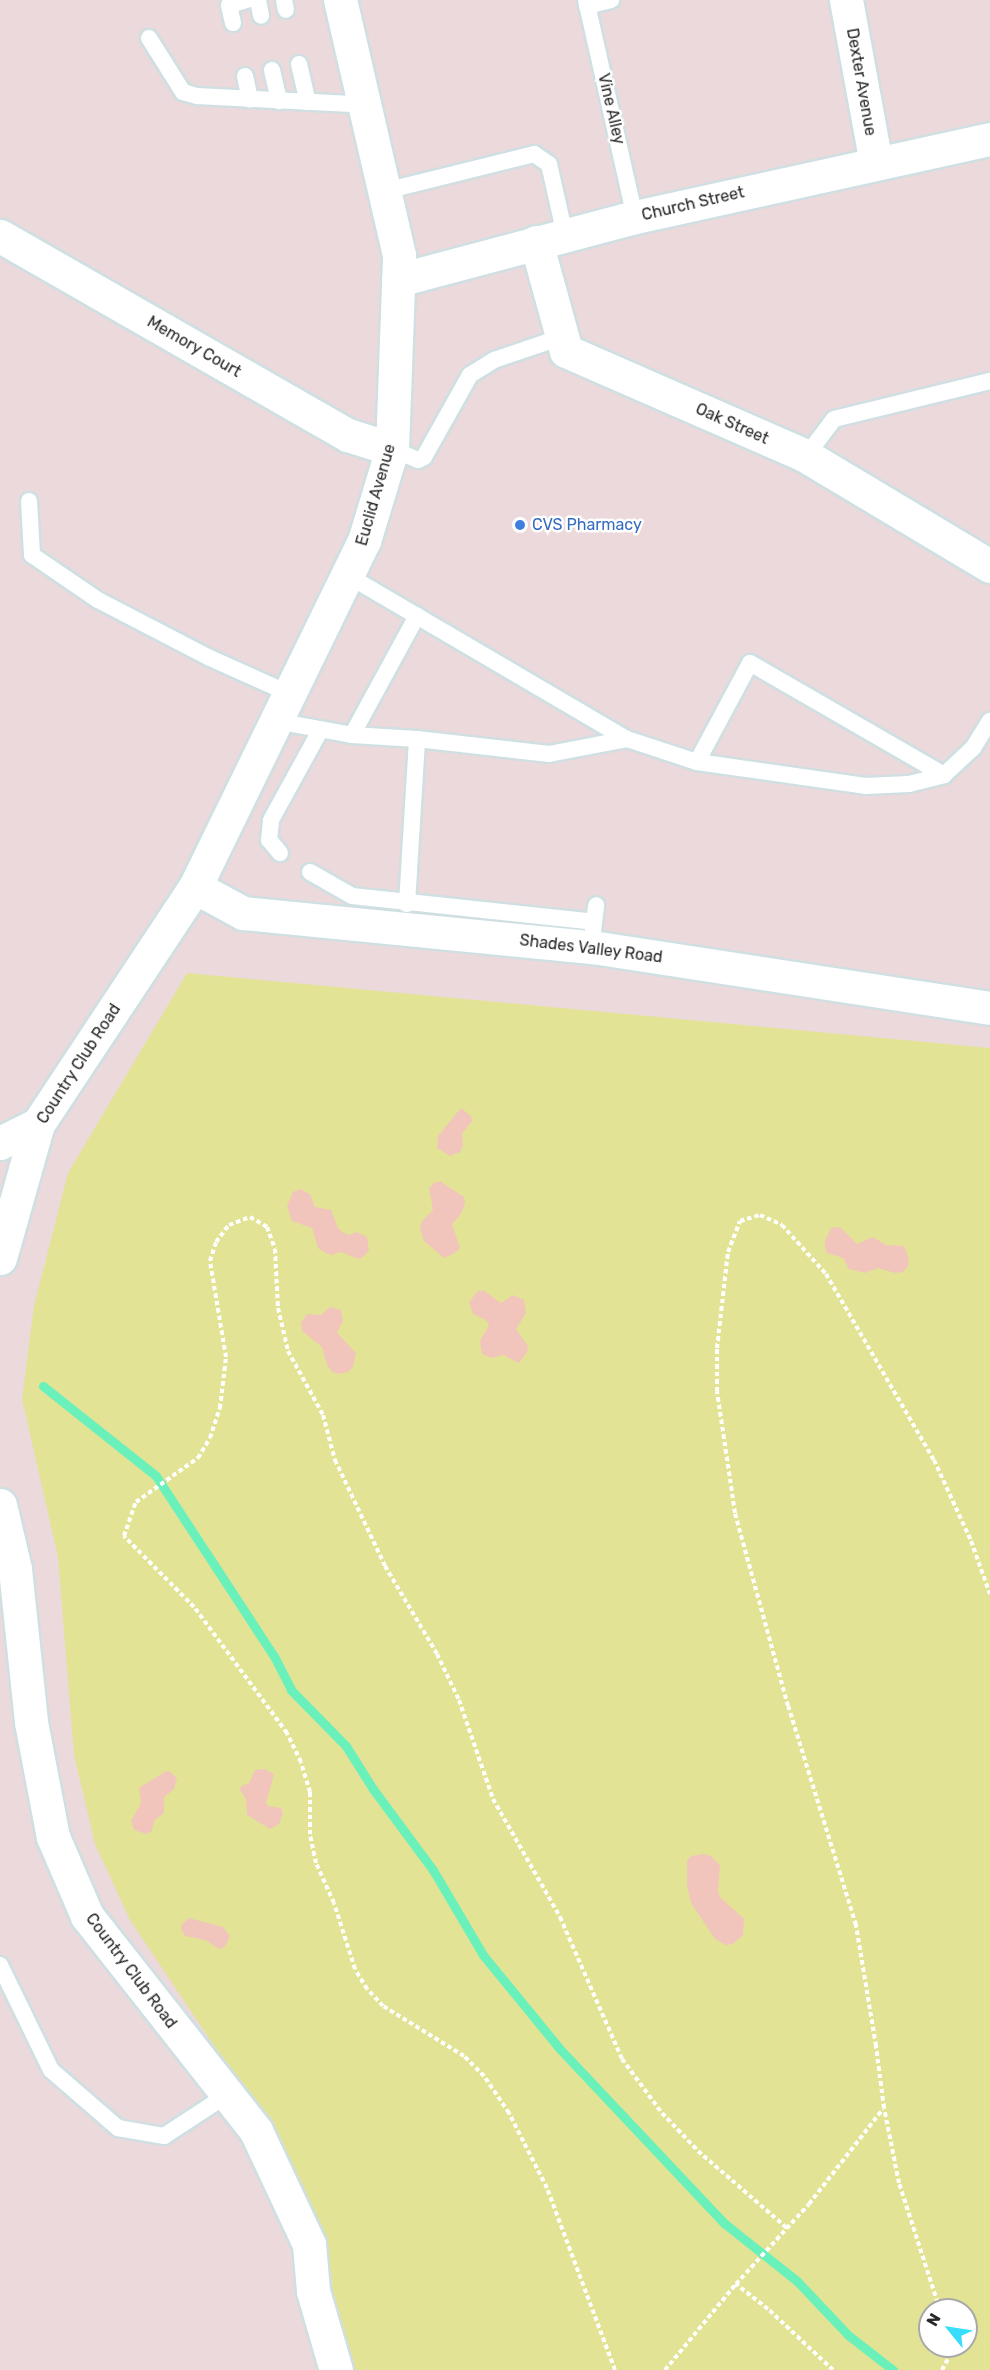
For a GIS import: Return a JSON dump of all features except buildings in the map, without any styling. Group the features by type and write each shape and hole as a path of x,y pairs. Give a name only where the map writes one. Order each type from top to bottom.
{"street":[{"name":"Euclid Avenue","path":"195,887 364,541 392,449 399,255 340,0"},
{"name":"Dexter Avenue","path":"846,0 876,163"},
{"name":"Church Street","path":"398,280 635,217 990,139"},
{"name":"Memory Court","path":"0,236 348,435 392,449"},
{"name":"Oak Street","path":"550,238 562,337 566,351 807,456 990,566"},
{"name":"Shades Valley Road","path":"195,887 243,913 593,935 990,1008"},
{"name":"Country Club Road","path":"0,1258 38,1124 195,887"},
{"path":"0,1143 38,1124"},
{"name":"Country Club Road","path":"0,1505 8,1529 15,1569 31,1722 52,1837 87,1916 256,2131 309,2244 313,2291 336,2370"}],"lane":[{"path":"232,23 229,5 247,0"},
{"path":"586,3 612,0"},
{"name":"Vine Alley","path":"586,3 635,217"},
{"path":"149,38 183,92 197,96 366,105"},
{"path":"299,64 308,102"},
{"path":"272,70 279,100"},
{"path":"245,76 249,99"},
{"path":"385,191 534,154 549,164 550,238"},
{"path":"392,449 418,460 424,457 470,375 494,360 562,337"},
{"path":"807,456 834,419 990,381"},
{"path":"29,501 32,555 98,600 210,658 320,731 549,754 627,739"},
{"path":"347,575 627,739 697,762 865,786 909,784 944,775 973,748 990,721"},
{"path":"351,735 417,615"},
{"path":"697,762 750,663 944,775"},
{"path":"280,853 269,840 271,820 320,731"},
{"path":"407,904 417,739"},
{"path":"310,872 352,897 593,935 596,905"},
{"path":"0,1965 51,2070 118,2128 164,2136 228,2095"}],"path":[{"path":"936,2298 899,2183 884,2108 856,1925 788,1706 735,1513 717,1391 717,1348 728,1252 740,1221 760,1215 782,1225 826,1274 934,1460 971,1541 990,1594"},
{"path":"615,2370 547,2188 509,2113 484,2076 464,2056 383,2006 367,1989 355,1969 334,1903 316,1863 310,1834 310,1792 301,1762 287,1733 194,1607 124,1536 136,1502 198,1458 210,1438 220,1408 226,1357 210,1261 216,1242 229,1225 250,1216 267,1227 275,1249 278,1308 288,1351 323,1415 335,1460 385,1566 437,1654 459,1700 493,1799 542,1881 560,1917 622,2059 662,2114 698,2151 787,2228"},
{"path":"665,2370 736,2284 809,2204 884,2108"},
{"path":"736,2284 768,2309 833,2370"}],"shaded area":[{"path":"187,973 990,1048 990,2370 349,2370 267,2125 130,1920 95,1844 74,1755 58,1557 22,1399 34,1306 68,1173"}],"sand":[{"path":"461,1108 471,1116 472,1121 462,1134 463,1146 460,1152 450,1156 437,1148 438,1136"},
{"path":"440,1181 464,1197 465,1203 461,1214 452,1224 460,1248 444,1258 424,1241 420,1228 422,1221 433,1210 429,1188"},
{"path":"300,1189 310,1194 315,1207 331,1210 338,1228 344,1233 349,1235 357,1232 367,1237 369,1250 364,1256 359,1259 341,1252 331,1255 324,1252 318,1248 312,1228 292,1221 287,1206 293,1192"},
{"path":"840,1227 857,1244 873,1237 886,1245 904,1246 909,1259 908,1266 903,1272 895,1273 878,1268 865,1273 849,1269 843,1258 827,1253 825,1248 825,1241 831,1228"},
{"path":"483,1290 501,1303 513,1295 524,1300 526,1313 516,1329 528,1346 527,1352 519,1363 503,1355 492,1358 482,1354 480,1341 489,1325 486,1320 473,1314 469,1302 477,1292"},
{"path":"330,1307 341,1310 343,1321 337,1333 356,1353 353,1367 348,1372 339,1374 332,1372 327,1365 322,1347 302,1331 301,1323 307,1314 321,1315"},
{"path":"264,1769 274,1774 266,1803 268,1806 281,1808 283,1813 279,1824 270,1829 247,1815 246,1799 240,1790 241,1786 249,1783 255,1770"},
{"path":"166,1771 171,1772 177,1779 174,1789 164,1797 164,1813 155,1820 151,1832 146,1834 134,1830 131,1821 141,1803 139,1788"},
{"path":"703,1854 711,1856 720,1865 718,1891 720,1897 744,1919 743,1935 733,1944 726,1945 715,1939 691,1903 687,1885 687,1861 691,1856"},
{"path":"189,1918 223,1927 230,1936 225,1947 219,1949 205,1940 185,1936 181,1929 182,1924"}],"waterway":[{"path":"43,1386 156,1476 274,1656 291,1690 346,1746 373,1789 433,1870 483,1955 559,2048 724,2223 797,2281 848,2335 893,2370"}],"place":[{"name":"CVS Pharmacy","path":"520,525"}]}
